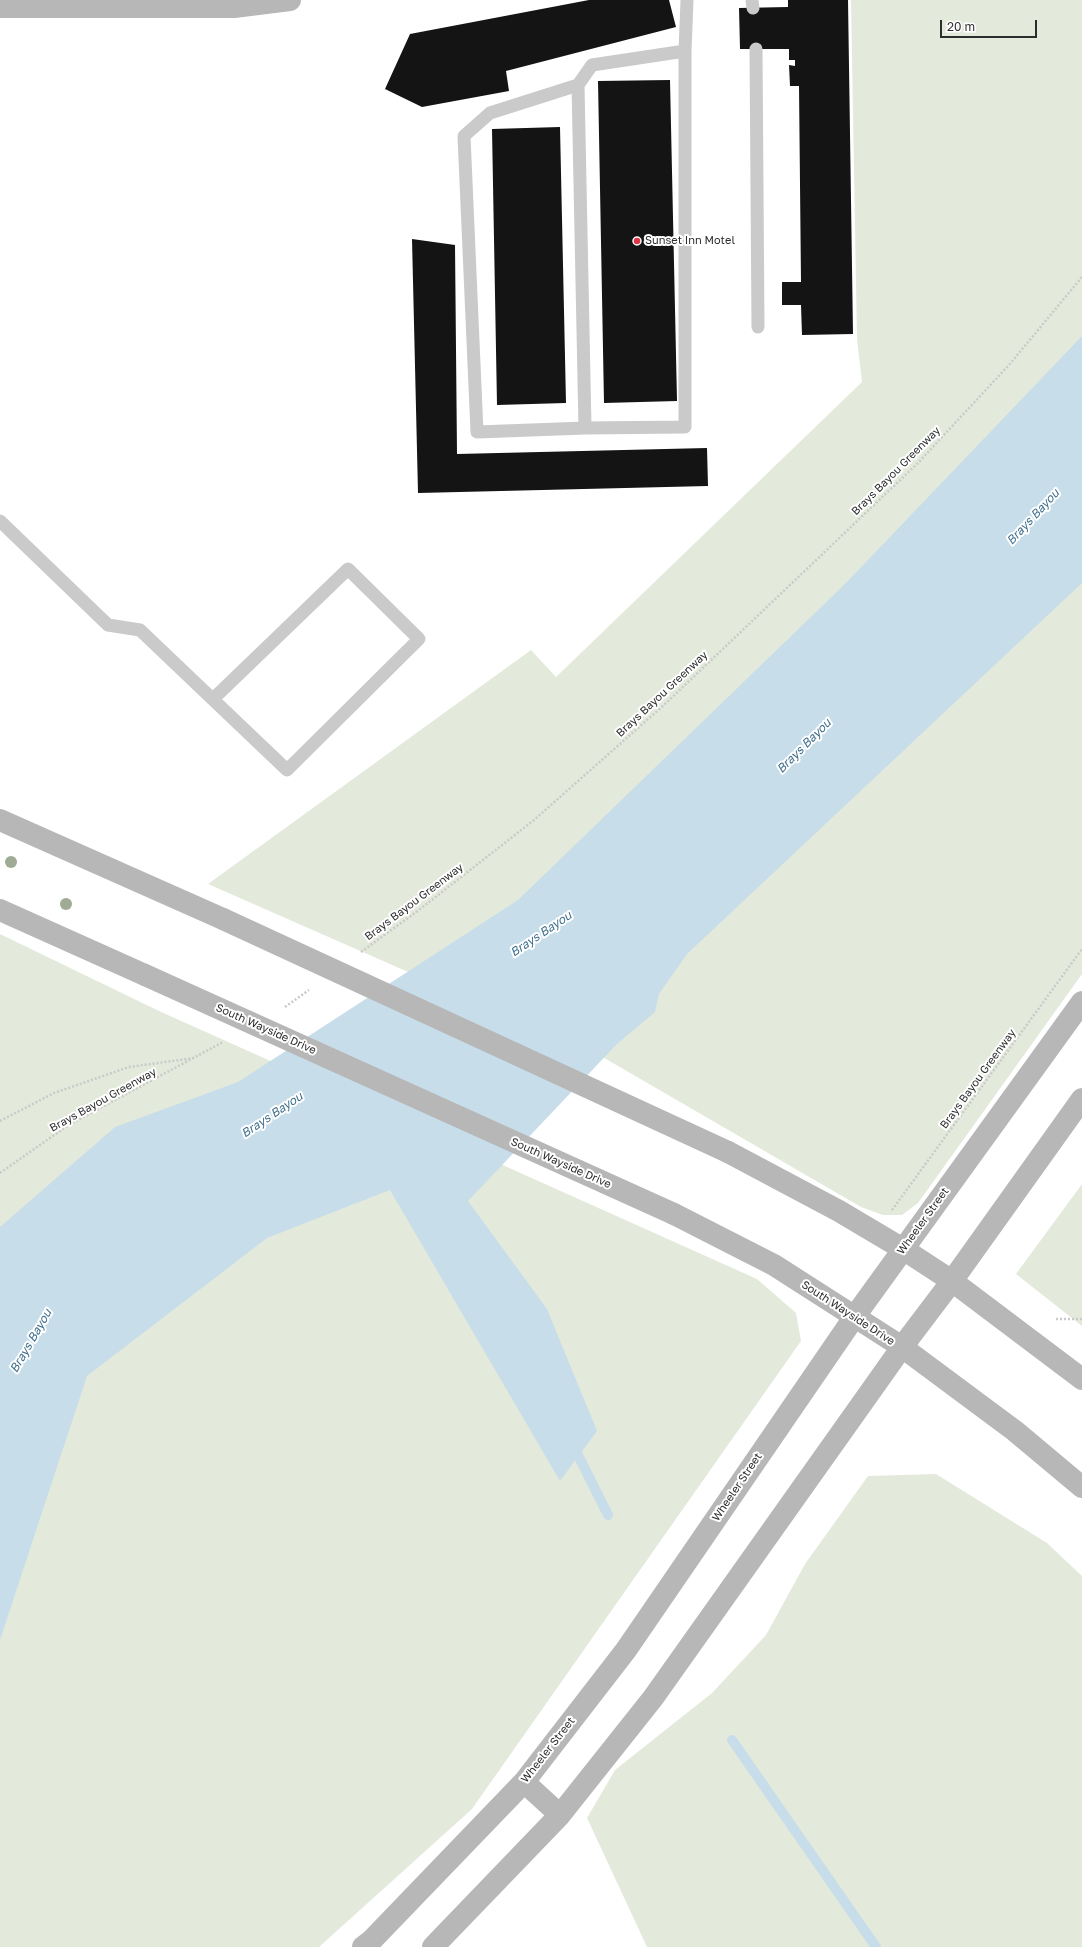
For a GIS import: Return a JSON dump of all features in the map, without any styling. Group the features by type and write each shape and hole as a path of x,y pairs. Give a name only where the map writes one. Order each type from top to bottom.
{"main road":[{"path":"0,7 234,7 290,0"},
{"path":"0,820 224,919 728,1152 839,1211 903,1249 952,1281 1082,1379"},
{"name":"South Wayside Drive","path":"0,910 674,1214 774,1265 902,1347 1015,1430 1082,1486"},
{"name":"Wheeler Street","path":"363,1947 378,1934 524,1782 626,1650 854,1316 1082,1002"},
{"path":"433,1947 560,1815 653,1698 902,1347 952,1281 1082,1099"},
{"path":"524,1782 560,1815"}],"lane":[{"path":"578,85 490,113 464,136 477,432 685,426 685,50 687,0"},
{"path":"756,49 758,327"},
{"path":"585,428 578,85 592,65 685,50"},
{"path":"0,521 108,625 140,630 287,770 419,639 348,569 213,699"}],"path":[{"name":"Brays Bayou Greenway","path":"356,955 418,910 534,820 664,705 917,464 1009,365 1082,277"},
{"name":"Brays Bayou Greenway","path":"889,1214 1082,949"},
{"path":"282,1010 313,987"},
{"name":"Brays Bayou Greenway","path":"0,1173 67,1126 229,1039"},
{"name":"Brays Bayou Greenway","path":"0,1121 54,1093 129,1067 196,1058"},
{"path":"1056,1319 1082,1319"}],"green space":[{"path":"851,0 1082,0 1082,974 918,1203 902,1215 883,1215 861,1207 606,1059 208,884 531,650 556,677 862,382 857,339"},
{"path":"0,934 159,1011 757,1279 796,1313 801,1341 472,1809 319,1947 0,1947"},
{"path":"1082,1184 1082,1326 1016,1274"},
{"path":"936,1474 1047,1543 1082,1576 1082,1947 647,1947 587,1818 615,1770 712,1693 766,1635 805,1564 868,1476"}],"water":[{"name":"Brays Bayou","path":"1082,336 1082,583 687,954 659,994 655,1012 617,1044 468,1201 547,1309 597,1431 560,1481 390,1190 267,1238 87,1376 0,1640 0,1227 115,1127 238,1082 518,900 846,583"}],"building":[{"path":"589,0 669,0 676,27 506,71 509,91 422,107 385,89 410,34"},
{"path":"788,0 848,0 853,334 802,335 801,305 782,305 782,282 801,282 799,86 790,86 789,65 795,66 795,60 789,60 789,49 740,49 739,8 788,7"},
{"name":"Sunset Inn Motel","path":"670,80 677,401 604,403 598,81"},
{"path":"560,127 566,403 497,405 492,129"},
{"path":"412,239 455,245 457,454 707,448 708,486 418,493"}],"waterway":[{"path":"573,1445 608,1515"},
{"path":"732,1740 876,1947"}],"place":[{"name":"Sunset Inn Motel","path":"637,241"}]}
